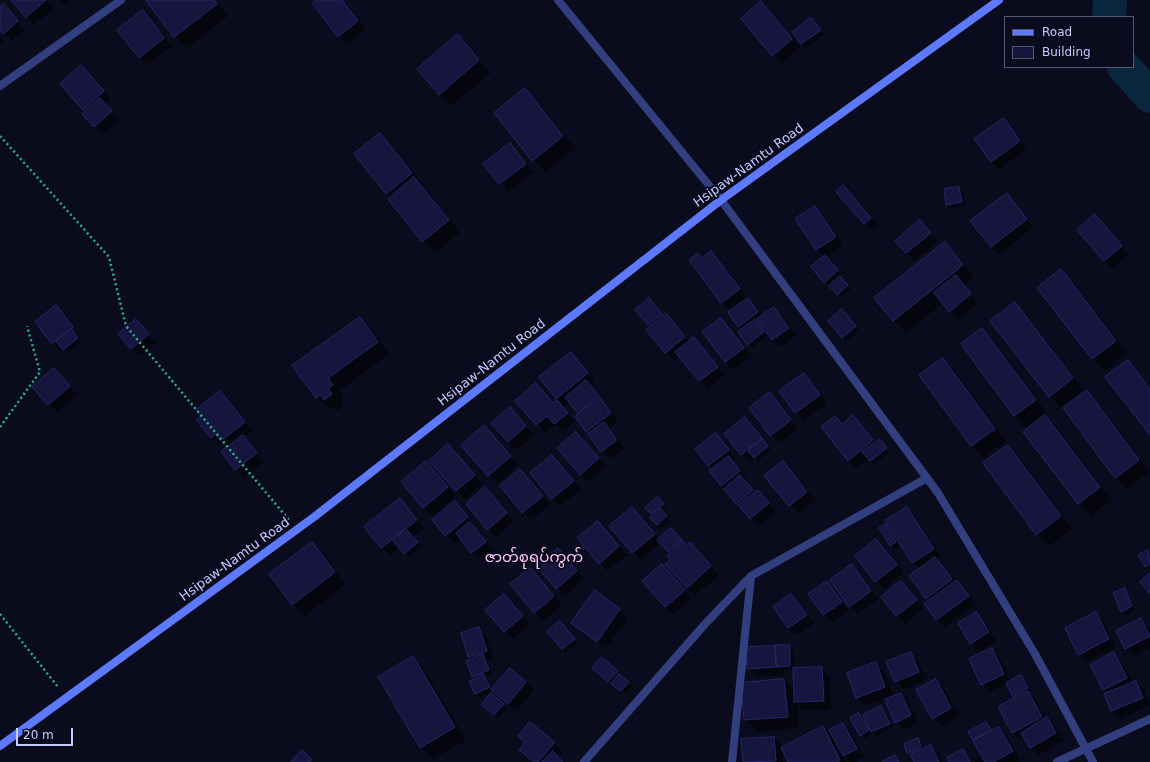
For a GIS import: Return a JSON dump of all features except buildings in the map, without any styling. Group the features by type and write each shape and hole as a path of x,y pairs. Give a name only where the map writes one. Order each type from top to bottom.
{"main road":[{"name":"Hsipaw-Namtu Road","path":"0,746 298,529 721,200 999,0"}],"street":[{"path":"0,86 121,0"},
{"path":"558,0 721,200 938,493 1035,654 1094,762"},
{"path":"584,762 705,624 751,576 927,478"},
{"path":"732,762 751,576"},
{"path":"1057,762 1150,719"}],"path":[{"path":"0,136 109,257 126,326 298,529"},
{"path":"0,427 40,372 27,326"},
{"path":"0,614 67,698"}],"waterway":[{"path":"1109,16 1110,0"},
{"path":"1125,68 1150,96"}],"district":[{"name":"ဇာတ်စုရပ်ကွက်","path":"534,558"}]}
